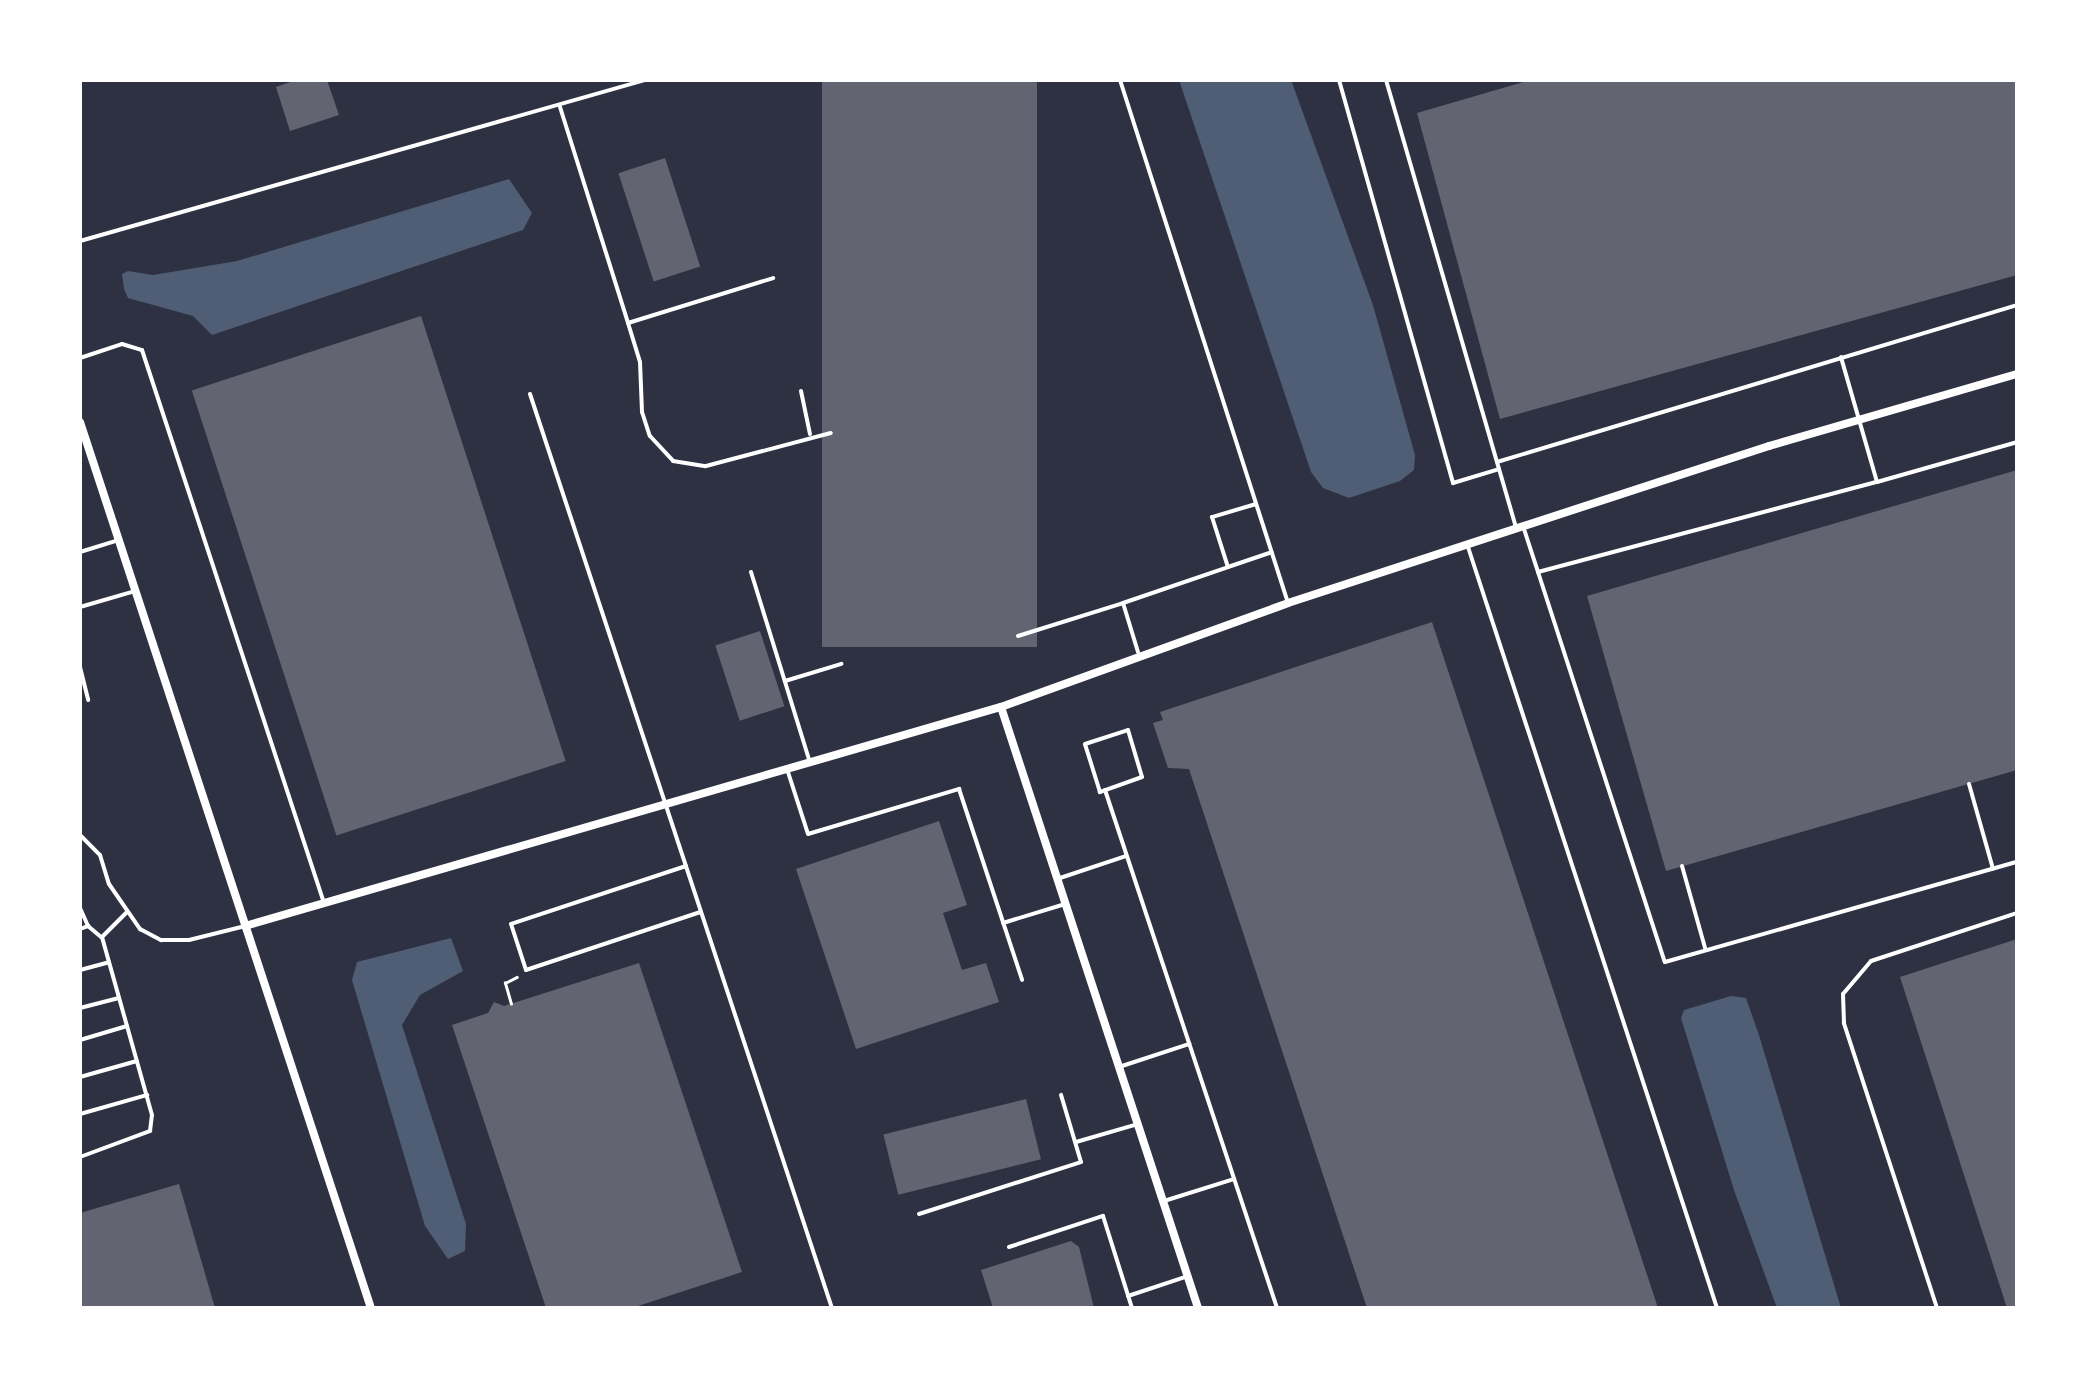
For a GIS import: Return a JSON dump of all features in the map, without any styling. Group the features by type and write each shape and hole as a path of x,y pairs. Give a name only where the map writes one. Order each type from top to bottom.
{"street":[{"path":"246,926 1000,707 1138,652 1466,544 2017,374"},
{"path":"80,422 371,1308"},
{"path":"1000,707 1198,1308"}],"lane":[{"path":"80,241 645,80"},
{"path":"1120,80 1288,603"},
{"path":"1339,80 1453,484 1499,470"},
{"path":"1386,80 1499,470 1538,572 1665,962 2017,862"},
{"path":"560,107 640,362 642,412 650,436 673,461 716,464 810,434 831,433"},
{"path":"628,323 773,278"},
{"path":"1497,462 2017,305"},
{"path":"80,358 136,342 142,350 324,903"},
{"path":"1841,357 1877,482"},
{"path":"801,391 810,434"},
{"path":"530,394 832,1308"},
{"path":"1538,572 2017,442"},
{"path":"1228,568 1212,517 1256,504"},
{"path":"80,552 119,540"},
{"path":"1466,544 1717,1308"},
{"path":"1018,636 1272,552"},
{"path":"752,572 810,762"},
{"path":"80,608 136,591"},
{"path":"1123,603 1138,652"},
{"path":"785,681 841,664"},
{"path":"80,667 88,700"},
{"path":"1128,730 1142,777 1104,790 1100,792 1085,744 1128,730"},
{"path":"787,769 808,834 959,789 1022,980"},
{"path":"1969,784 1992,869"},
{"path":"1104,790 1277,1308"},
{"path":"80,835 100,855 140,930 161,940 189,940 246,926"},
{"path":"1057,879 1126,856"},
{"path":"686,866 512,924 526,970 701,912"},
{"path":"1682,866 1706,950"},
{"path":"1003,923 1066,904"},
{"path":"80,908 88,926 102,937 152,1115 143,1139 80,1157"},
{"path":"102,937 127,912"},
{"path":"1937,1308 1844,1023 1843,994 1871,961 2017,913"},
{"path":"80,929 88,926"},
{"path":"80,970 108,962"},
{"path":"80,1008 119,998"},
{"path":"80,1040 127,1026"},
{"path":"1119,1067 1189,1044"},
{"path":"80,1077 137,1060"},
{"path":"80,1114 147,1095"},
{"path":"919,1214 1081,1162 1060,1095"},
{"path":"1076,1142 1138,1124"},
{"path":"1164,1201 1234,1179"},
{"path":"1009,1246 1103,1216 1132,1308"},
{"path":"1128,1296 1188,1276"}],"path":[{"path":"510,1004 505,984 526,970"}],"water":[{"path":"1179,80 1291,80 1373,305 1415,455 1414,470 1400,481 1349,498 1323,488 1311,472"},
{"path":"509,179 532,213 523,230 212,335 193,316 128,298 124,289 122,274 128,271 153,275 237,261"},
{"path":"451,938 463,971 420,995 402,1025 466,1224 465,1251 448,1259 425,1226 352,980 357,962"},
{"path":"1731,996 1746,998 1841,1308 1777,1308 1734,1190 1681,1018 1684,1010"}],"building":[{"path":"296,80 327,80 339,115 290,131 276,87"},
{"path":"822,80 1037,80 1037,647 822,647"},
{"path":"1530,80 2017,80 2017,275 1500,419 1417,113"},
{"path":"665,158 700,266 654,282 618,173"},
{"path":"421,316 566,761 336,836 192,390"},
{"path":"2017,470 2017,770 1666,871 1587,596"},
{"path":"1432,622 1658,1308 1367,1308 1189,769 1168,768 1153,723 1163,720 1160,712"},
{"path":"760,631 784,706 740,721 715,646"},
{"path":"939,821 967,905 943,913 962,970 986,963 999,1002 856,1049 796,869"},
{"path":"2017,939 2017,1308 2007,1308 1900,977"},
{"path":"639,963 742,1272 632,1308 546,1308 452,1025 488,1013 494,1002 504,1006"},
{"path":"1026,1099 1041,1159 898,1195 883,1135"},
{"path":"179,1184 215,1308 80,1308 80,1213"},
{"path":"1071,1241 1079,1247 1094,1308 993,1308 981,1270"}]}
